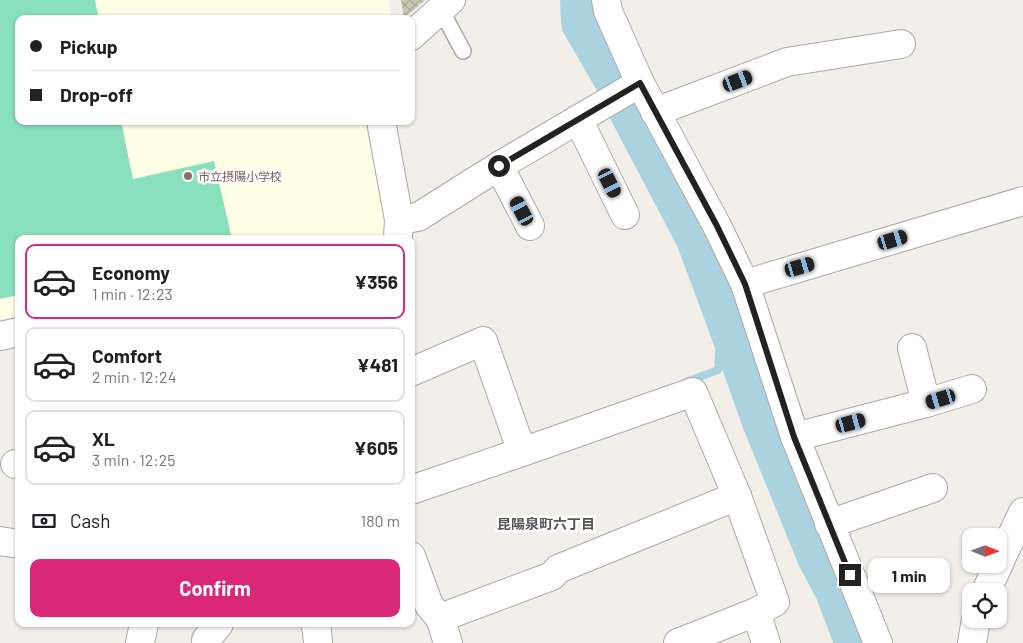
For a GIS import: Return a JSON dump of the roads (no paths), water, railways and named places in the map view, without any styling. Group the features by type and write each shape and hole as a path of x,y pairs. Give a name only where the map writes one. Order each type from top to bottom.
{"street":[{"path":"606,0 608,11 640,83 717,226 745,284 794,437 878,643"},
{"path":"415,32 446,5"},
{"path":"655,112 787,62 901,44"},
{"path":"382,125 398,230 499,166 640,83"},
{"path":"578,120 625,215"},
{"path":"499,166 530,226"},
{"path":"745,284 1023,201"},
{"path":"0,336 15,333"},
{"path":"415,370 483,341 522,452"},
{"path":"912,348 926,403"},
{"path":"794,437 926,403 972,389"},
{"path":"415,489 693,392 736,496 775,602 756,612 678,643"},
{"path":"829,524 933,488"},
{"path":"440,618 552,576 558,569 736,496"},
{"path":"1008,553 1023,512"},
{"path":"0,541 15,543"},
{"path":"415,567 429,605 440,618 448,643"},
{"path":"756,612 766,643"},
{"path":"140,643 143,627"},
{"path":"316,627 318,643"},
{"path":"972,643 974,628"}],"lane":[{"path":"446,5 463,52"}],"waterway":[{"path":"584,0 585,22 618,79"},
{"path":"627,99 699,236 766,421 821,556 838,588 859,643"},
{"path":"686,382 718,370 721,321 726,308"}],"place":[{"name":"市立摂陽小学校","path":"188,176"}],"district":[{"name":"昆陽泉町六丁目","path":"546,523"}]}
